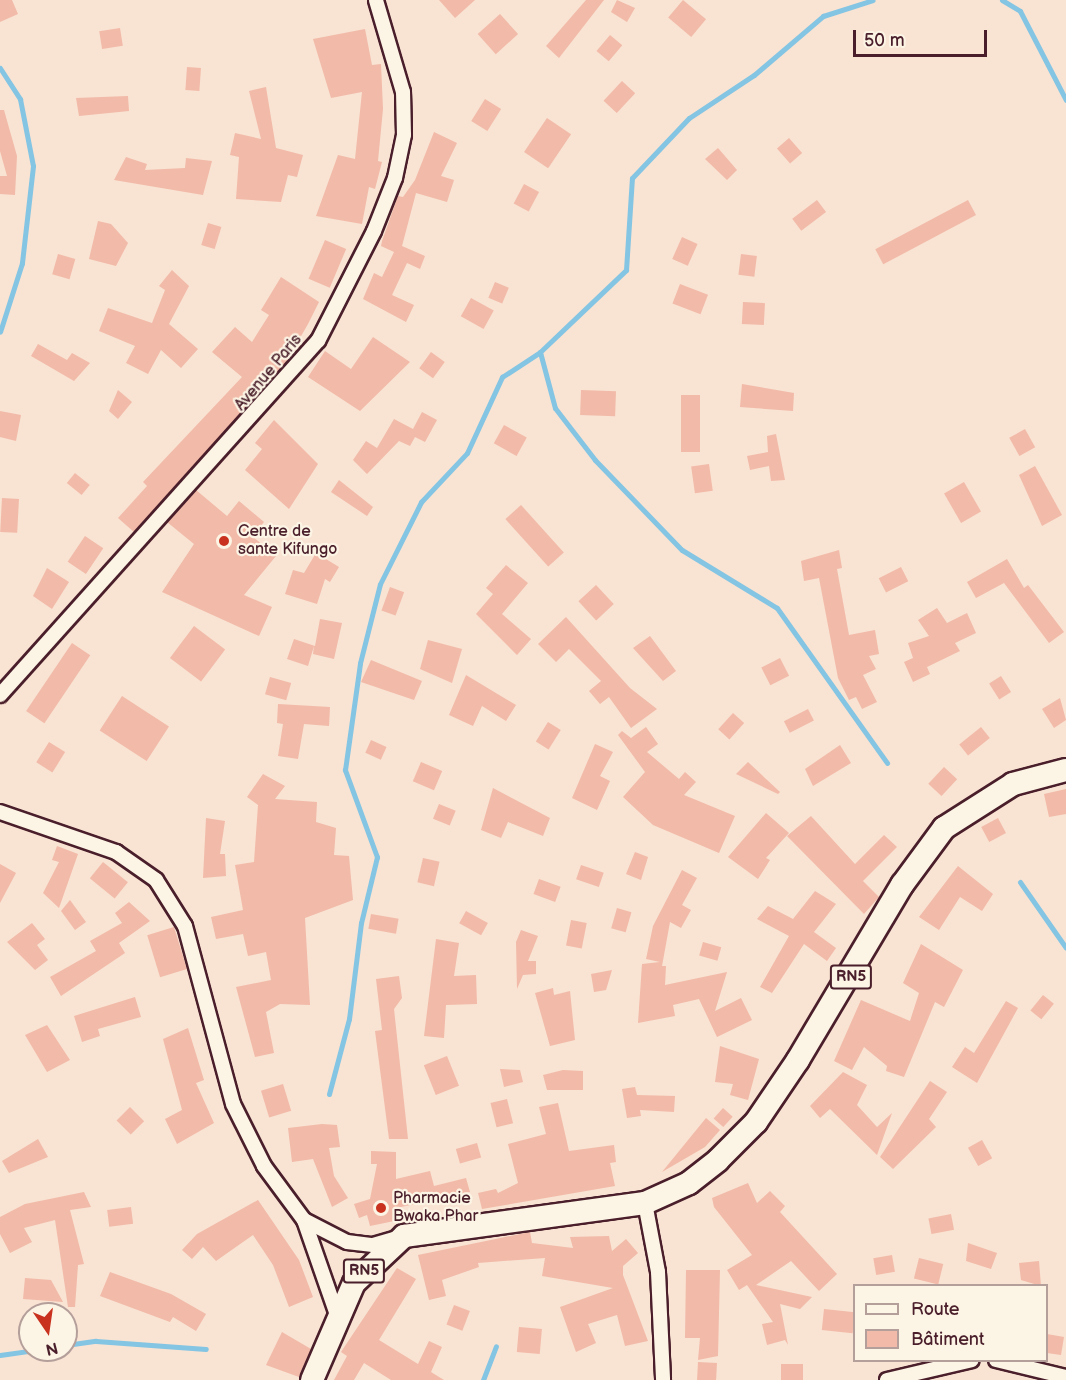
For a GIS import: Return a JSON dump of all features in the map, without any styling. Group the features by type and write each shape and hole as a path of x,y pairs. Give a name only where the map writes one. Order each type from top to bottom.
{"highway":[{"name":"RN5","path":"312,1380 354,1283 404,1236 645,1203 689,1183 756,1122 856,970 902,885 944,828 1013,784 1066,770"}],"street":[{"name":"Avenue Paris","path":"0,695 318,341 374,231 395,178 404,135 403,92 376,0"},
{"path":"0,812 116,852 156,880 185,926 233,1104 264,1166 304,1220 334,1294 338,1317"},
{"path":"645,1203 658,1272 663,1380"},
{"path":"304,1220 347,1242 373,1245 404,1236"},
{"path":"887,1380 964,1362"},
{"path":"1004,1362 1066,1377"}],"building":[{"path":"0,0 12,0 18,14 0,22"},
{"path":"439,0 475,0 455,18"},
{"path":"586,0 604,0 559,58 546,46"},
{"path":"617,0 635,8 627,22 611,12"},
{"path":"683,0 706,19 691,37 668,18"},
{"path":"500,14 518,34 496,54 478,34"},
{"path":"120,28 123,46 102,49 99,31"},
{"path":"365,29 372,65 381,64 383,109 378,161 382,162 375,189 369,187 362,224 316,216 338,155 355,159 362,92 331,98 313,39"},
{"path":"610,35 622,45 609,61 597,51"},
{"path":"187,67 201,68 199,91 185,90"},
{"path":"622,81 635,93 617,113 604,101"},
{"path":"266,87 276,148 303,155 297,177 288,175 281,202 236,199 239,157 230,155 235,133 261,139 249,91"},
{"path":"128,96 129,111 79,116 76,98"},
{"path":"485,99 501,109 487,131 471,121"},
{"path":"0,110 4,110 17,156 15,195 0,194 0,176 7,176 0,151"},
{"path":"547,118 571,134 548,168 524,152"},
{"path":"434,132 457,143 441,176 454,180 447,202 416,193 402,246 425,256 420,269 407,263 392,295 414,305 406,322 363,299 374,273 382,277 394,252 381,246 382,241 398,196 403,197 415,180"},
{"path":"789,138 802,153 790,164 777,148"},
{"path":"718,148 737,170 727,180 705,159"},
{"path":"126,157 147,164 145,170 185,168 186,158 212,161 203,195 114,180"},
{"path":"524,184 539,192 529,211 514,203"},
{"path":"817,200 826,212 801,231 792,219"},
{"path":"968,200 976,215 883,264 875,249"},
{"path":"98,221 111,224 128,243 116,266 89,259"},
{"path":"208,223 221,227 215,249 201,245"},
{"path":"682,237 698,244 688,266 672,259"},
{"path":"325,240 346,249 330,288 309,279"},
{"path":"58,254 75,259 70,279 52,274"},
{"path":"741,254 757,256 754,277 738,275"},
{"path":"172,270 189,286 169,324 198,349 181,368 161,350 148,374 126,363 135,346 99,331 108,308 152,323 165,290 159,286"},
{"path":"281,277 319,302 285,364 134,532 118,518 147,486 143,482 242,377 212,352 235,327 252,342 269,315 261,310"},
{"path":"495,282 509,288 502,304 488,298"},
{"path":"680,284 708,295 700,314 672,304"},
{"path":"471,298 494,311 484,329 461,316"},
{"path":"743,302 765,303 764,325 742,324"},
{"path":"373,337 410,362 360,411 308,377 325,351 351,369"},
{"path":"38,344 67,360 72,353 90,363 74,381 31,356"},
{"path":"431,352 445,362 433,378 419,368"},
{"path":"742,384 794,393 793,411 740,407"},
{"path":"118,390 132,402 118,419 109,411"},
{"path":"581,390 616,391 615,416 580,415"},
{"path":"681,395 700,395 700,452 681,452"},
{"path":"0,411 21,415 16,441 0,437"},
{"path":"422,412 437,420 425,442 415,437 410,446 399,441 367,474 353,460 366,441 377,448 394,419 413,429"},
{"path":"274,420 318,464 289,509 245,470 262,449 255,443"},
{"path":"504,425 527,438 517,456 494,443"},
{"path":"1025,429 1035,447 1019,456 1009,438"},
{"path":"776,434 785,480 771,481 769,466 750,470 747,456 768,452 767,436"},
{"path":"709,464 713,491 695,493 691,467"},
{"path":"1035,466 1062,515 1042,526 1019,475"},
{"path":"75,473 90,485 82,495 67,483"},
{"path":"339,480 373,507 367,516 331,492"},
{"path":"964,482 981,511 961,523 944,494"},
{"path":"196,490 227,516 239,501 264,522 252,536 276,556 244,595 272,607 259,636 162,592 194,544 167,522"},
{"path":"2,498 19,499 17,533 0,532"},
{"path":"521,505 564,553 548,567 505,519"},
{"path":"85,536 103,548 86,574 68,562"},
{"path":"839,550 842,568 837,569 849,635 875,630 879,654 869,656 876,669 863,675 877,702 862,709 856,697 849,700 838,678 819,578 804,581 801,561"},
{"path":"316,553 339,567 330,582 325,579 317,604 285,594 293,570 304,573"},
{"path":"1007,559 1024,588 1028,585 1064,632 1049,643 1004,583 976,598 967,582"},
{"path":"506,565 528,583 502,614 531,639 517,655 476,614 493,594 486,588"},
{"path":"901,567 908,581 886,593 879,578"},
{"path":"47,568 69,582 52,609 33,596"},
{"path":"596,585 614,604 596,620 578,601"},
{"path":"390,587 404,592 396,616 381,610"},
{"path":"937,608 947,623 967,613 976,633 955,643 960,651 927,667 930,674 913,682 904,662 913,658 908,643 929,636 918,620"},
{"path":"566,617 630,688 657,709 631,728 609,697 600,704 589,691 601,681 569,649 556,662 538,644"},
{"path":"320,619 342,623 334,659 313,654 314,646 308,666 287,659 294,639 315,646"},
{"path":"194,626 225,649 201,681 170,658"},
{"path":"650,636 676,671 663,681 633,648"},
{"path":"428,640 462,649 452,683 420,669"},
{"path":"72,643 90,655 44,723 26,711"},
{"path":"780,658 789,676 770,685 761,668"},
{"path":"371,660 422,681 414,700 361,682"},
{"path":"466,675 516,705 506,721 482,706 473,726 449,715"},
{"path":"1001,676 1011,692 999,700 989,683"},
{"path":"270,677 291,683 286,700 265,694"},
{"path":"122,696 169,726 147,761 100,730"},
{"path":"1060,698 1066,720 1054,728 1042,709"},
{"path":"278,704 330,707 329,726 304,724 298,759 278,756 283,724 277,723"},
{"path":"808,709 814,721 790,733 784,721"},
{"path":"733,713 744,723 729,739 718,729"},
{"path":"548,722 561,730 549,749 536,742"},
{"path":"646,727 658,744 647,752 679,779 685,772 696,782 684,795 735,816 719,853 653,825 623,797 645,772 618,735 622,731 631,738"},
{"path":"981,727 990,738 968,756 959,745"},
{"path":"371,740 387,747 381,760 365,753"},
{"path":"49,742 65,752 52,772 36,762"},
{"path":"595,744 613,752 600,776 610,781 597,810 572,798"},
{"path":"840,745 851,763 813,786 805,769"},
{"path":"421,762 442,771 434,790 413,781"},
{"path":"748,762 780,792 778,794 736,774"},
{"path":"944,767 957,779 941,796 928,784"},
{"path":"263,774 285,786 275,799 317,802 316,822 336,828 334,855 349,856 353,900 305,918 310,1005 280,1004 266,1012 274,1053 255,1057 236,987 271,980 266,952 248,956 243,934 216,939 211,917 243,910 235,865 254,862 258,805 247,797"},
{"path":"493,788 550,818 543,836 508,822 501,838 481,830"},
{"path":"1066,789 1066,814 1049,817 1044,794"},
{"path":"439,804 456,811 450,826 433,819"},
{"path":"766,813 789,833 766,858 770,860 758,879 728,857"},
{"path":"811,816 855,864 884,835 897,847 863,881 879,897 864,914 787,836"},
{"path":"206,818 225,821 220,854 225,854 226,876 203,878"},
{"path":"998,818 1006,833 989,842 981,827"},
{"path":"57,846 78,854 59,908 43,893 59,862 52,860"},
{"path":"635,852 648,857 641,880 626,874"},
{"path":"423,858 440,862 434,886 417,882"},
{"path":"103,862 128,882 115,898 90,878"},
{"path":"0,864 16,873 0,903"},
{"path":"581,865 604,873 599,887 576,879"},
{"path":"958,866 993,894 982,911 960,897 939,930 919,917"},
{"path":"682,870 697,878 682,905 691,910 681,928 670,922 662,966 666,966 665,985 727,972 715,1011 741,998 752,1020 717,1037 699,999 673,1005 675,1016 638,1023 642,964 660,962 646,959 653,926"},
{"path":"539,879 561,887 555,902 534,894"},
{"path":"815,891 836,904 814,932 836,948 827,961 804,944 772,993 760,987 789,936 757,919 768,906 793,919"},
{"path":"70,900 86,922 75,930 61,911"},
{"path":"129,902 150,921 119,943 125,953 61,996 50,977 96,951 90,941 122,923 115,913"},
{"path":"617,908 631,912 626,932 611,928"},
{"path":"466,911 488,923 481,935 459,923"},
{"path":"371,914 399,919 396,934 368,929"},
{"path":"571,920 587,923 582,949 566,946"},
{"path":"32,923 45,939 37,945 48,960 35,970 7,942"},
{"path":"174,927 187,969 160,977 147,935"},
{"path":"521,930 538,936 528,961 536,961 536,974 523,975 517,989 516,942"},
{"path":"436,939 459,943 454,976 476,975 477,1004 446,1005 444,1038 424,1036"},
{"path":"703,942 721,947 717,961 699,955"},
{"path":"921,944 963,970 944,1007 935,1002 904,1077 886,1071 887,1066 864,1047 852,1070 834,1061 861,1000 910,1021 919,993 903,983"},
{"path":"612,970 606,990 594,992 591,974"},
{"path":"399,976 402,998 394,1009 408,1139 389,1139 375,1031 382,1030 376,979"},
{"path":"553,988 554,995 570,991 575,1040 550,1046 535,993"},
{"path":"1043,995 1054,1004 1041,1019 1030,1011"},
{"path":"135,997 141,1017 98,1029 100,1036 82,1042 74,1016"},
{"path":"1006,1001 1018,1008 977,1083 952,1067 965,1047 974,1053"},
{"path":"47,1025 70,1060 47,1072 25,1035"},
{"path":"188,1028 204,1080 196,1083 214,1123 177,1144 165,1119 182,1110 163,1039"},
{"path":"720,1046 759,1059 748,1100 730,1095 733,1084 715,1082"},
{"path":"447,1056 459,1086 436,1095 424,1065"},
{"path":"500,1069 520,1070 523,1082 504,1087"},
{"path":"563,1070 583,1071 583,1090 547,1090 543,1075"},
{"path":"843,1072 867,1085 857,1105 877,1127 892,1113 877,1155 830,1109 820,1118 810,1106"},
{"path":"930,1081 947,1092 929,1119 936,1127 893,1169 880,1157"},
{"path":"283,1084 291,1111 269,1118 261,1091"},
{"path":"635,1087 637,1095 675,1096 674,1112 640,1110 641,1116 627,1118 622,1089"},
{"path":"507,1099 513,1123 497,1127 491,1103"},
{"path":"558,1103 569,1151 614,1145 616,1162 610,1163 615,1186 482,1209 478,1193 496,1189 498,1193 518,1183 508,1144 546,1134 539,1107"},
{"path":"130,1107 144,1121 131,1135 117,1120"},
{"path":"723,1108 733,1117 723,1127 714,1118"},
{"path":"706,1118 720,1130 705,1147 662,1172"},
{"path":"322,1124 337,1125 340,1147 329,1148 334,1176 348,1198 332,1207 313,1159 292,1162 288,1128"},
{"path":"38,1139 48,1157 9,1173 2,1161"},
{"path":"982,1140 992,1158 978,1166 968,1148"},
{"path":"477,1143 481,1157 460,1163 456,1149"},
{"path":"371,1151 396,1152 396,1179 430,1171 434,1186 466,1178 470,1192 401,1207 404,1219 370,1226 367,1215 359,1218 354,1204 370,1199 377,1164 371,1164"},
{"path":"748,1183 757,1203 770,1191 785,1206 780,1212 837,1274 819,1291 791,1261 756,1285 812,1297 800,1309 780,1304 788,1345 785,1340 767,1345 762,1324 773,1322 747,1285 739,1290 727,1270 752,1255 714,1207 712,1198"},
{"path":"84,1192 91,1207 70,1210 84,1264 78,1265 75,1302 67,1302 55,1220 24,1228 32,1242 10,1253 0,1234 0,1217 25,1204"},
{"path":"258,1200 299,1260 313,1297 289,1307 273,1265 253,1235 216,1261 203,1247 192,1259 182,1250 197,1234"},
{"path":"131,1207 133,1224 109,1227 107,1210"},
{"path":"951,1214 954,1230 931,1234 928,1218"},
{"path":"530,1232 532,1243 573,1248 570,1237 609,1236 612,1251 626,1239 638,1253 623,1266 623,1275 648,1341 625,1346 617,1315 588,1324 596,1343 576,1352 560,1307 613,1288 542,1276 545,1258 478,1263 479,1267 442,1280 446,1296 429,1300 418,1255"},
{"path":"968,1243 997,1253 991,1269 966,1261"},
{"path":"892,1255 895,1272 876,1275 873,1258"},
{"path":"919,1258 943,1264 936,1284 914,1278"},
{"path":"1039,1261 1041,1284 1021,1280 1019,1263"},
{"path":"397,1268 416,1279 379,1340 418,1364 429,1341 442,1347 431,1372 444,1380 391,1380 364,1363 354,1380 334,1380 347,1356 341,1352"},
{"path":"686,1270 720,1270 718,1356 698,1360 700,1338 685,1338"},
{"path":"110,1272 171,1294 206,1314 196,1331 173,1317 170,1322 100,1296"},
{"path":"25,1278 51,1280 63,1302 23,1299"},
{"path":"454,1305 470,1311 462,1331 446,1325"},
{"path":"824,1309 853,1312 853,1333 822,1330"},
{"path":"519,1327 542,1329 540,1354 517,1352"},
{"path":"282,1332 311,1349 299,1377 266,1365"},
{"path":"1048,1334 1064,1337 1061,1355 1048,1353"},
{"path":"698,1362 717,1363 716,1380 697,1380"},
{"path":"781,1364 803,1364 803,1380 781,1380"}],"waterway":[{"path":"329,1094 349,1019 361,923 377,857 345,770 360,663 380,584 421,502 467,453 502,377 540,352 626,270 632,178 689,118 754,75 823,16 873,0"},
{"path":"1002,0 1020,11 1066,100"},
{"path":"0,68 20,99 33,166 22,263 0,332"},
{"path":"540,352 555,408 595,460 682,550 777,608 887,763"},
{"path":"1020,882 1066,948"},
{"path":"78,1343 96,1341 206,1349"},
{"path":"483,1380 496,1346"},
{"path":"0,1355 18,1352"}],"place":[{"name":"Centre de sante Kifungo","path":"224,541"},
{"name":"Pharmacie Bwaka Phar","path":"381,1208"}]}
